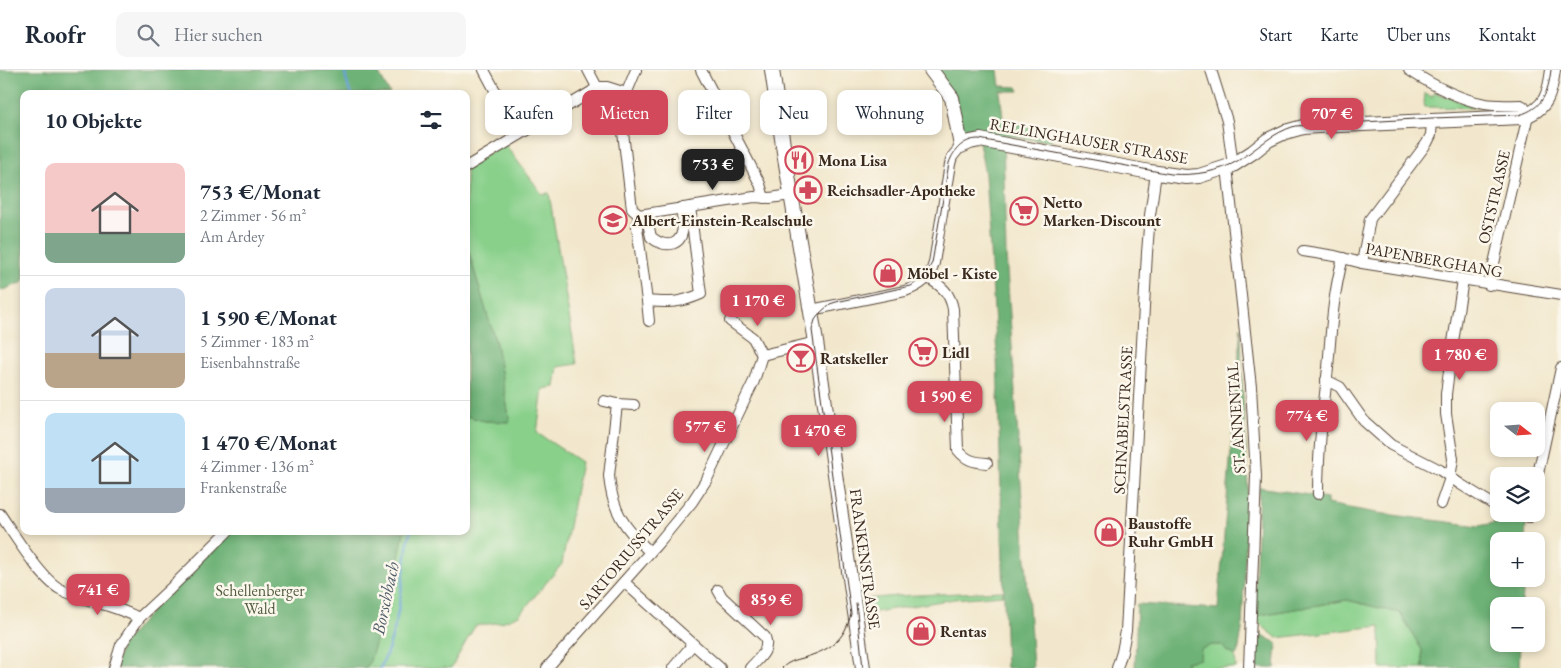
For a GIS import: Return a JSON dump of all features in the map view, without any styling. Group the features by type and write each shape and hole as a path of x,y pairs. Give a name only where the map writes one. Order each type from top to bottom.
{"main road":[{"name":"FRANKENSTRASSE","path":"772,70 816,342 864,668"},
{"path":"931,70 952,98 961,146"},
{"path":"1528,115 1540,107 1555,91 1553,70"},
{"name":"RELLINGHAUSER STRASSE","path":"961,146 980,140 1156,174 1186,177 1199,176 1230,166 1268,140 1294,129 1318,126 1510,119 1528,115"}],"street":[{"path":"484,70 495,90"},
{"path":"588,70 597,87"},
{"path":"627,90 636,70"},
{"path":"701,70 760,184 764,198"},
{"name":"ST. ANNENTAL","path":"1211,70 1227,121 1251,387 1256,476 1249,668"},
{"path":"1409,70 1443,90 1480,103 1521,105 1528,115"},
{"path":"572,103 597,87 607,87 616,90"},
{"name":"OSTSTRASSE","path":"1490,285 1528,115"},
{"path":"1362,263 1370,220 1427,143 1431,135 1432,121"},
{"path":"470,165 519,135"},
{"path":"623,135 632,209 643,214 754,198 792,195"},
{"path":"811,310 905,291 919,285 928,278 934,263 950,164 961,146"},
{"name":"SCHNABELSTRASSE","path":"1117,668 1126,631 1147,253 1156,174"},
{"path":"643,214 650,237 658,243 665,245 674,243 681,236 686,208"},
{"path":"647,301 672,303 701,294 686,208"},
{"path":"643,214 637,227 649,321"},
{"name":"PAPENBERGHANG","path":"1303,251 1362,263 1561,296"},
{"path":"1318,494 1320,441 1326,380 1339,273 1343,258"},
{"path":"928,278 940,284 945,290 953,309 958,450 964,458 987,463"},
{"path":"1441,504 1450,478 1453,458 1446,414 1446,394 1464,280"},
{"path":"730,322 753,338 762,355 816,342"},
{"name":"SARTORIUSSTRASSE","path":"547,668 682,515 707,479 754,381 762,355"},
{"path":"1539,467 1561,368"},
{"path":"1326,380 1340,387 1364,421 1391,445 1440,470 1490,502"},
{"path":"604,401 634,406"},
{"path":"618,404 609,476 614,503 620,518 628,530 650,552"},
{"path":"0,514 30,558 58,588 139,618"},
{"path":"114,668 121,646 139,618 224,535"},
{"path":"624,582 720,668"},
{"path":"718,590 722,597 765,637 767,643 766,651 750,668"},
{"path":"673,668 693,644"}],"green space":[{"path":"0,70 377,70 388,90 20,90 20,284 0,291"},
{"path":"933,70 998,70 1000,86 1017,87 1019,91 1000,91 1003,118 1052,136 1051,142 1003,135 1006,254 1033,668 1006,668 997,355 985,175 979,142 960,136"},
{"path":"1434,92 1478,108 1425,107 1425,93 1432,97"},
{"path":"505,144 542,194 549,193 577,364 558,367 555,387 543,389 537,433 581,462 562,564 519,615 502,622 475,626 451,668 365,668 370,660 396,575 403,535 470,535 470,417 485,421 510,422 496,344 470,256 470,164"},
{"path":"470,256 496,344 510,422 485,421 470,417"},
{"path":"1241,327 1248,486 1242,630 1238,653 1235,655 1226,651 1222,645 1212,645 1201,649 1200,659 1186,662 1186,668 1135,668 1137,604 1218,609"},
{"path":"1259,487 1327,498 1327,504 1377,513 1479,526 1498,522 1526,525 1526,532 1490,532 1490,587 1523,587 1523,597 1490,597 1490,652 1520,652 1519,668 1423,668 1422,650 1400,613 1347,600 1254,616"},
{"name":"Schellenberger Wald","path":"218,535 403,535 396,575 370,661 365,668 115,668 122,645"},
{"path":"1003,591 1003,595 954,599 857,615 854,600 897,596"},
{"path":"1347,600 1400,613 1422,650 1423,668 1381,668 1380,626 1277,638 1261,625 1254,616"},
{"path":"1254,632 1277,643 1275,668 1252,668"},
{"path":"1212,645 1222,645 1235,655 1236,668 1186,668 1186,662 1200,659 1201,649"}],"waterway":[{"path":"344,70 349,90"},
{"name":"Borschbach","path":"380,668 392,639 396,623 410,535"}],"tram line":[{"path":"782,668 787,664 820,652 834,644 844,632 851,614 812,330 815,320 830,304 911,286 924,277 932,263 949,163 960,146 974,139 979,139 1171,174 1197,174 1232,164 1272,137 1295,126 1519,115 1539,104 1546,92 1551,70"},
{"path":"856,603 863,668"}],"place":[{"name":"Mona Lisa","path":"799,160"},
{"name":"Reichsadler-Apotheke","path":"808,190"},
{"name":"Netto Marken-Discount","path":"1024,211"},
{"name":"Albert-Einstein-Realschule","path":"613,220"},
{"name":"Möbel - Kiste","path":"888,273"},
{"name":"Lidl","path":"923,352"},
{"name":"Ratskeller","path":"801,358"},
{"name":"Baustoffe Ruhr GmbH","path":"1109,532"},
{"name":"Rentas","path":"921,631"}]}
